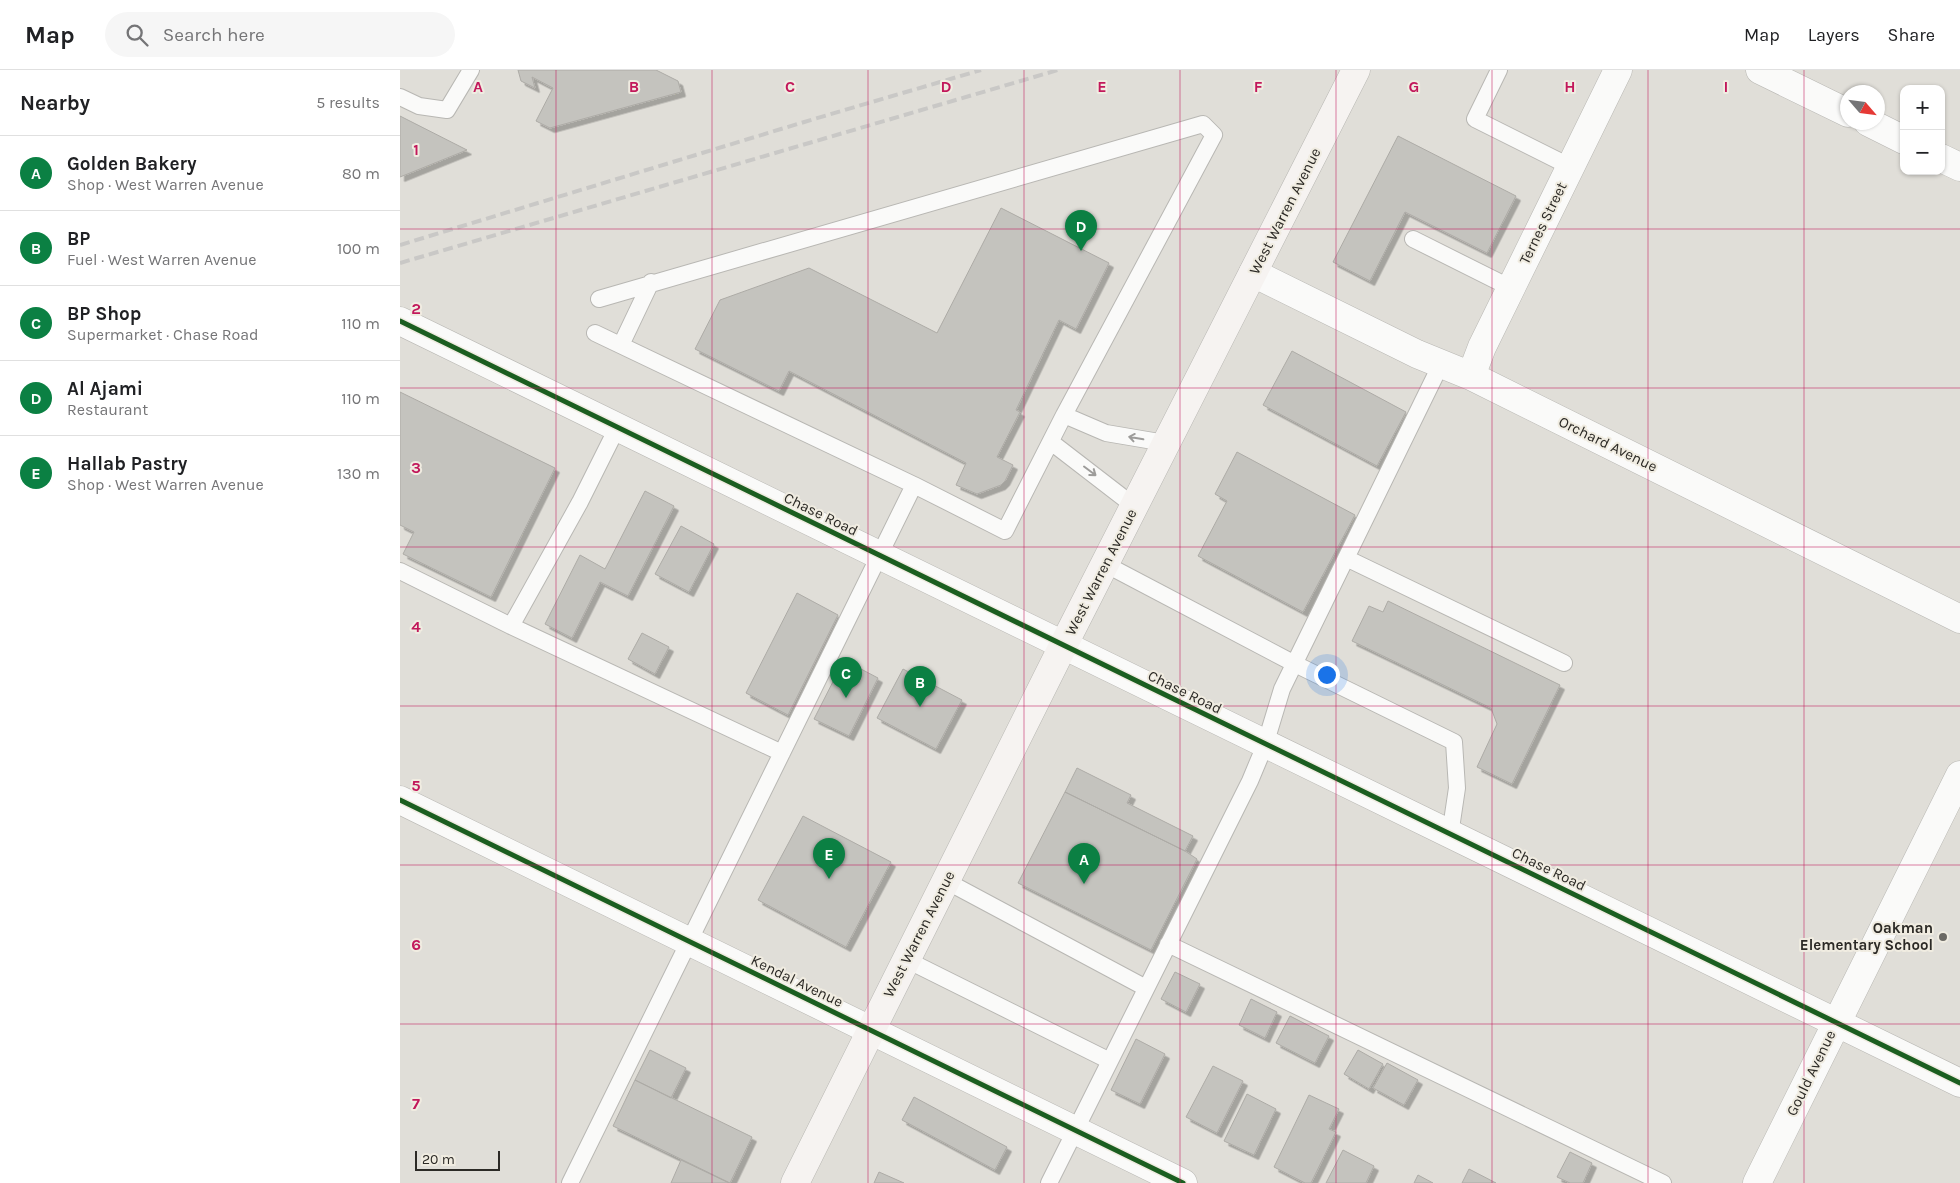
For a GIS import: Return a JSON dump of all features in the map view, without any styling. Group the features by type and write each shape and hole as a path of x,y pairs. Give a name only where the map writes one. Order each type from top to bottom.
{"main road":[{"name":"West Warren Avenue","path":"795,1183 1063,646 1356,70"}],"street":[{"name":"Ternes Street","path":"1471,376 1482,347 1618,70"},
{"path":"1760,70 1840,109"},
{"path":"1884,130 1900,138"},
{"path":"1945,160 1960,167"},
{"name":"Orchard Avenue","path":"1253,273 1441,364 1471,376 1960,618"},
{"name":"Chase Road","path":"400,321 1960,1084"},
{"name":"Gould Avenue","path":"1757,1183 1960,774"},
{"name":"Kendal Avenue","path":"400,800 1183,1183"}],"lane":[{"path":"400,97 419,106 447,110 471,70"},
{"path":"1499,70 1474,119 1571,167"},
{"path":"595,333 914,485 1005,531 1064,415 1214,136 1202,124 651,282 599,299"},
{"path":"1413,239 1511,288"},
{"path":"621,345 651,282"},
{"path":"1049,1183 1250,781 1265,745 1282,689 1441,364"},
{"path":"1064,415 1106,433 1166,443"},
{"path":"512,626 580,502 617,428"},
{"path":"1051,442 1134,506"},
{"path":"570,1183 914,485"},
{"path":"1346,558 1564,663"},
{"path":"1105,564 1295,664 1454,742 1457,788 1450,835"},
{"path":"400,571 782,753"},
{"path":"946,881 1146,988"},
{"path":"1168,944 1662,1183"},
{"path":"907,960 1110,1061"}],"building":[{"path":"518,70 656,70 678,81 681,92 550,128 536,121 553,88 532,77 535,88 521,81"},
{"path":"400,116 467,150 400,177"},
{"path":"1398,136 1516,196 1487,253 1405,212 1370,281 1333,262"},
{"path":"1001,208 1109,263 1076,329 1059,320 1016,410 1020,412 997,457 1013,465 1001,485 977,494 956,485 966,463 789,371 779,391 695,349 720,300 809,268 937,333"},
{"path":"1292,351 1406,412 1377,466 1263,405"},
{"path":"400,392 555,468 491,597 403,554 414,532 400,525"},
{"path":"1237,452 1355,515 1303,612 1198,556 1227,501 1215,494"},
{"path":"645,491 674,506 628,596 600,582 572,638 545,624 580,555 605,569"},
{"path":"681,526 714,544 689,592 655,574"},
{"path":"797,593 838,615 788,715 746,693"},
{"path":"1388,601 1560,685 1512,784 1477,767 1497,724 1491,708 1352,641 1369,606 1383,612"},
{"path":"642,633 669,647 655,674 628,659"},
{"path":"844,660 878,678 849,736 814,719"},
{"path":"903,669 962,700 936,749 877,718"},
{"path":"1077,768 1131,795 1127,803 1193,836 1185,851 1065,792"},
{"path":"1065,792 1185,851 1197,859 1151,950 1018,883"},
{"path":"803,816 891,862 846,947 758,900"},
{"path":"1175,972 1200,984 1186,1012 1161,999"},
{"path":"1251,999 1277,1012 1265,1038 1239,1025"},
{"path":"1290,1016 1329,1036 1315,1063 1276,1043"},
{"path":"1136,1039 1165,1054 1140,1104 1111,1090"},
{"path":"650,1050 686,1068 671,1098 635,1080"},
{"path":"1358,1050 1383,1064 1369,1089 1344,1074"},
{"path":"1387,1063 1418,1080 1404,1105 1373,1088"},
{"path":"1213,1066 1243,1081 1217,1133 1186,1117"},
{"path":"635,1080 752,1137 730,1183 613,1126"},
{"path":"1247,1094 1276,1109 1254,1155 1224,1141"},
{"path":"1309,1095 1339,1109 1329,1129 1336,1132 1311,1183 1305,1183 1274,1167"},
{"path":"914,1097 1007,1147 995,1170 902,1120"},
{"path":"1343,1150 1374,1166 1366,1183 1326,1183"},
{"path":"1570,1152 1592,1163 1583,1183 1570,1183 1557,1177"},
{"path":"681,1160 729,1183 671,1183"},
{"path":"1469,1169 1496,1183 1462,1183"},
{"path":"879,1172 904,1183 874,1183"},
{"path":"1418,1175 1433,1183 1414,1183"}],"railway":[{"path":"400,245 981,70"},
{"path":"400,263 1058,70"}],"cycle path":[{"path":"400,321 1960,1083"},
{"path":"400,800 1183,1183"}],"place":[{"name":"Al Ajami","path":"1081,251"},
{"name":"BP Shop","path":"846,698"},
{"name":"BP","path":"920,707"},
{"name":"Hallab Pastry","path":"829,879"},
{"name":"Golden Bakery","path":"1084,884"},
{"name":"Oakman Elementary School","path":"1943,937"}]}
